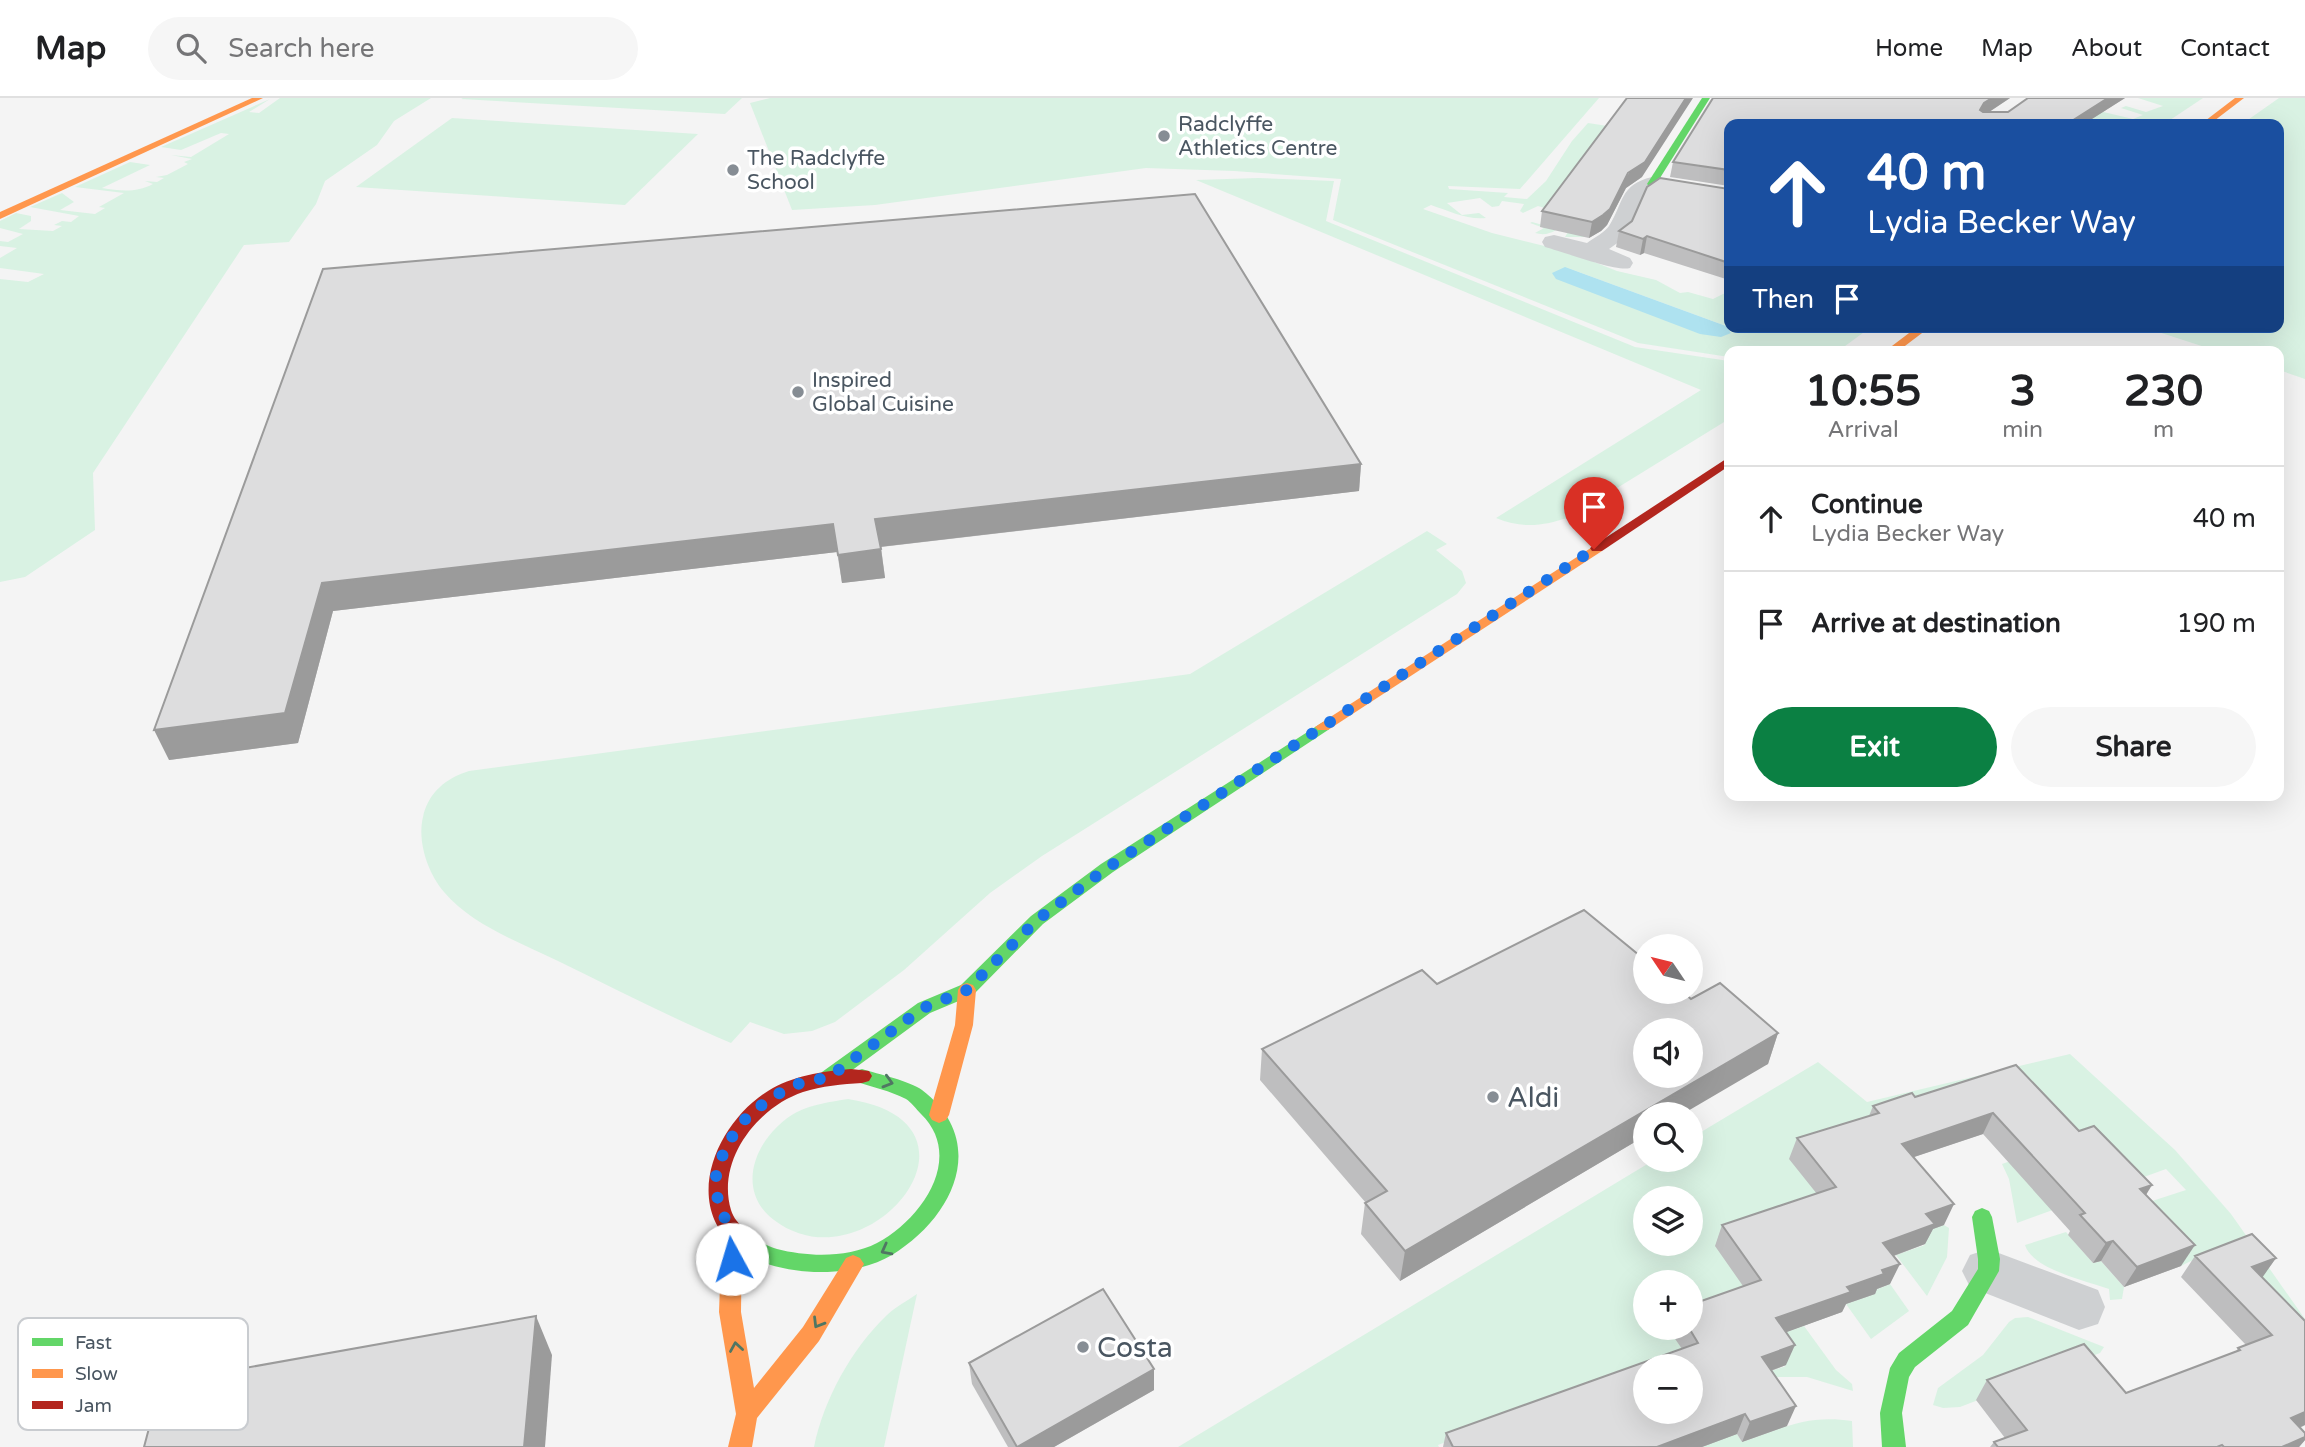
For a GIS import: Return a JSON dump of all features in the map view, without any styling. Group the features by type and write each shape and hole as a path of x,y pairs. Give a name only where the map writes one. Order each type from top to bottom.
{"street":[{"path":"0,216 258,98"},
{"path":"1591,251 1619,231 1632,198 1652,184 1706,98"},
{"path":"2212,119 2240,98"},
{"path":"1652,184 1724,195"},
{"path":"1554,242 1591,251 1621,263"},
{"path":"1898,346 1916,333"},
{"path":"829,1077 923,1008 967,990 1037,920 1107,868 1724,464"},
{"path":"939,1115 964,1025 967,990"},
{"path":"862,1076 892,1082 919,1095 939,1115 948,1132 953,1151 951,1175 942,1198 927,1221 904,1240 880,1254 853,1264 817,1268 784,1264 754,1252 732,1232 718,1205 716,1175 726,1145 746,1118 770,1098 798,1084 829,1077 862,1076"},
{"path":"1894,1447 1891,1413 1898,1375 1907,1360 1960,1318 1987,1271 1989,1259 1982,1217"},
{"path":"732,1232 730,1312 747,1414 740,1447"},
{"path":"747,1414 811,1334 853,1264"},
{"path":"1987,1271 2079,1307"}],"green space":[{"path":"280,98 431,98 394,121 377,145 325,181 316,204 289,242 244,245 93,473 95,530 25,577 0,582 0,279 28,282 44,274 0,268 0,258 17,248 0,246 0,241 8,242 23,234 0,228 0,221 16,213 31,216 31,221 19,229 53,231 62,226 54,225 62,221 71,222 79,216 30,207 62,193 74,202 60,210 95,214 105,208 99,207 124,193 75,187 130,162 150,165 102,188 128,191 147,187 153,184 145,181 157,182 164,178 156,177 167,175 192,159 171,155 191,157 229,134 221,133 181,150 161,147 270,99 249,112 259,113"},
{"path":"742,98 725,114 461,99"},
{"name":"Radclyffe Athletics Centre","path":"770,98 1599,98 1520,189 1448,186 1449,189 1508,193 1504,197 1527,199 1546,181 1572,141 1588,123 1627,129 1586,237 1565,237 1568,221 1549,233 1535,233 1544,228 1530,223 1532,222 1550,227 1570,216 1538,206 1523,213 1520,211 1524,204 1502,201 1499,206 1492,207 1480,198 1447,203 1462,215 1479,213 1486,218 1472,218 1458,214 1431,205 1423,209 1492,233 1569,252 1617,271 1656,280 1680,293 1688,292 1713,299 1724,294 1724,325 1565,267 1724,330 1724,333 1863,333 1845,346 1724,346 1724,356 1638,343 1333,220 1341,179 1146,168 875,205 792,210 750,103"},
{"path":"2138,98 2203,98 2172,119 2133,119 2143,115 2121,108 2126,106 2146,112 2163,106"},
{"path":"2279,98 2305,98 2305,379 2284,372 2284,346 2202,346 2161,333 2284,333 2284,119 2249,119"},
{"path":"2095,110 2133,119 2082,119"},
{"path":"452,118 698,134 625,205 356,187"},
{"path":"1258,178 1334,181 1326,221 1635,347 1724,360 1724,422 1570,517 1533,525 1515,524 1496,518 1701,390 1196,180"},
{"path":"1427,531 1447,544 1436,550 1462,571 1466,583 1457,594 1042,856 990,893 904,970 835,1022 812,1031 784,1034 750,1022 731,1043 512,940 482,923 455,904 444,892 425,857 421,837 425,808 446,782 469,771 1190,674"},
{"path":"2070,1054 2175,1150 2231,1214 2305,1319 2305,1357 2191,1261 2181,1266 2131,1213 2149,1202 2186,1190 2166,1169 2017,1223 2009,1179 2002,1164 2059,1144 2006,1085 1818,1196 1777,1335 1804,1326 1836,1370 1852,1384 1853,1391 1807,1377 1753,1377 1786,1366 1703,1328 1703,1270 1633,1270 1633,1340 1676,1340 1685,1354 1633,1354 1633,1372 1438,1445 1439,1447 1178,1447 1634,1172 1703,1172 1703,1131 1818,1062 1867,1102"},
{"path":"848,1099 894,1114 916,1138 918,1167 905,1195 880,1219 847,1234 810,1236 774,1220 761,1207 754,1193 755,1162 771,1133 783,1121 809,1107"},
{"path":"1944,1225 1949,1228 1947,1257 1927,1296 1896,1255 1925,1245 1916,1234"},
{"path":"2066,1232 2093,1263 2101,1261 2124,1287 2122,1299 2110,1300 2109,1289 2074,1278 2038,1261 2025,1245"},
{"path":"1890,1284 1909,1311 1871,1339 1846,1304 1874,1294 1873,1291"},
{"path":"917,1294 884,1447 814,1447 832,1393 850,1360 886,1316"},
{"path":"2028,1317 2104,1347 2100,1353 1960,1407 1943,1408 1933,1405 1938,1388 1983,1355 2009,1322 2015,1318"},
{"path":"1703,1381 1742,1442 1808,1421 1852,1421 1853,1447 1702,1447 1705,1446 1701,1424 1703,1424"}],"water":[{"path":"1565,267 1724,325 1724,333 1731,333 1721,337 1700,334 1556,279 1552,273"}],"building":[{"path":"1627,98 1686,98 1645,162 1628,173 1610,209 1603,215 1592,222 1542,211"},
{"path":"1713,98 1992,98 1984,103 1980,110 2008,112 2028,98 2108,98 2075,119 1724,119 1724,169 1673,162"},
{"path":"1660,178 1724,188 1724,261 1647,236 1643,239 1619,231 1632,221 1647,187"},
{"name":"Inspired Global Cuisine","path":"1195,194 1361,464 875,519 881,549 838,555 833,524 322,583 285,713 154,730 323,269"},
{"name":"Aldi","path":"1584,910 1633,950 1633,1004 1703,1004 1703,992 1720,983 1778,1033 1703,1077 1703,1018 1633,1018 1633,1088 1684,1088 1660,1102 1633,1102 1633,1118 1405,1251 1365,1203 1387,1191 1262,1049 1422,970 1437,984"},
{"path":"2016,1065 2079,1131 2094,1126 2152,1185 2140,1189 2195,1245 2137,1267 2113,1241 2106,1243 2080,1215 2085,1213 1993,1113 1902,1144 1954,1204 1926,1214 1935,1224 1883,1243 1900,1264 1882,1270 1884,1274 1847,1287 1851,1292 1776,1318 1795,1345 1762,1357 1796,1406 1750,1422 1745,1414 1657,1447 1453,1447 1446,1433 1633,1366 1633,1424 1703,1424 1703,1354 1667,1354 1698,1343 1696,1340 1703,1340 1703,1300 1761,1280 1722,1225 1836,1187 1797,1138 1879,1113 1873,1106 1912,1093 1915,1097"},
{"path":"2252,1234 2276,1258 2252,1267 2305,1321 2305,1412 2291,1418 2305,1433 2305,1437 2282,1447 1998,1447 1994,1442 2027,1430 1987,1380 2084,1344 2126,1393 2240,1350 2238,1348 2272,1335 2195,1256"},
{"name":"Costa","path":"1103,1289 1154,1369 1017,1447 969,1363"},
{"path":"536,1316 524,1447 144,1447 149,1430 248,1430 248,1367"}],"traffic: fast":[{"path":"1652,184 1706,98"},
{"path":"829,1077 924,1008 967,990 1037,920 1107,868 1323,727"},
{"path":"750,1247 769,1256 790,1261 839,1264 883,1250 918,1225 942,1192 951,1157 942,1122 914,1094 862,1076"},
{"path":"1894,1447 1891,1413 1898,1375 1907,1360 1960,1318 1988,1271 1989,1259 1982,1217"}],"traffic: slow":[{"path":"0,216 259,98"},
{"path":"2212,119 2240,98"},
{"path":"1898,346 1916,333"},
{"path":"1323,727 1597,548"},
{"path":"939,1115 964,1025 967,990"},
{"path":"732,1232 730,1312 747,1414 740,1447"},
{"path":"747,1414 811,1334 853,1264"}],"traffic: jam":[{"path":"1597,548 1724,464"},
{"path":"750,1247 731,1231 721,1212 718,1191 720,1169 728,1147 741,1127 756,1110 794,1087 839,1077 862,1076"}],"place":[{"name":"Radclyffe Athletics Centre","path":"1164,136"},
{"name":"The Radclyffe School","path":"733,170"},
{"name":"Inspired Global Cuisine","path":"798,392"},
{"name":"Aldi","path":"1493,1097"},
{"name":"Costa","path":"1083,1347"}],"route":[{"path":"732,1259 732,1232 718,1205 716,1175 726,1145 746,1118 770,1098 798,1084 829,1077 923,1008 967,990 1037,920 1107,868 1594,549"}]}
